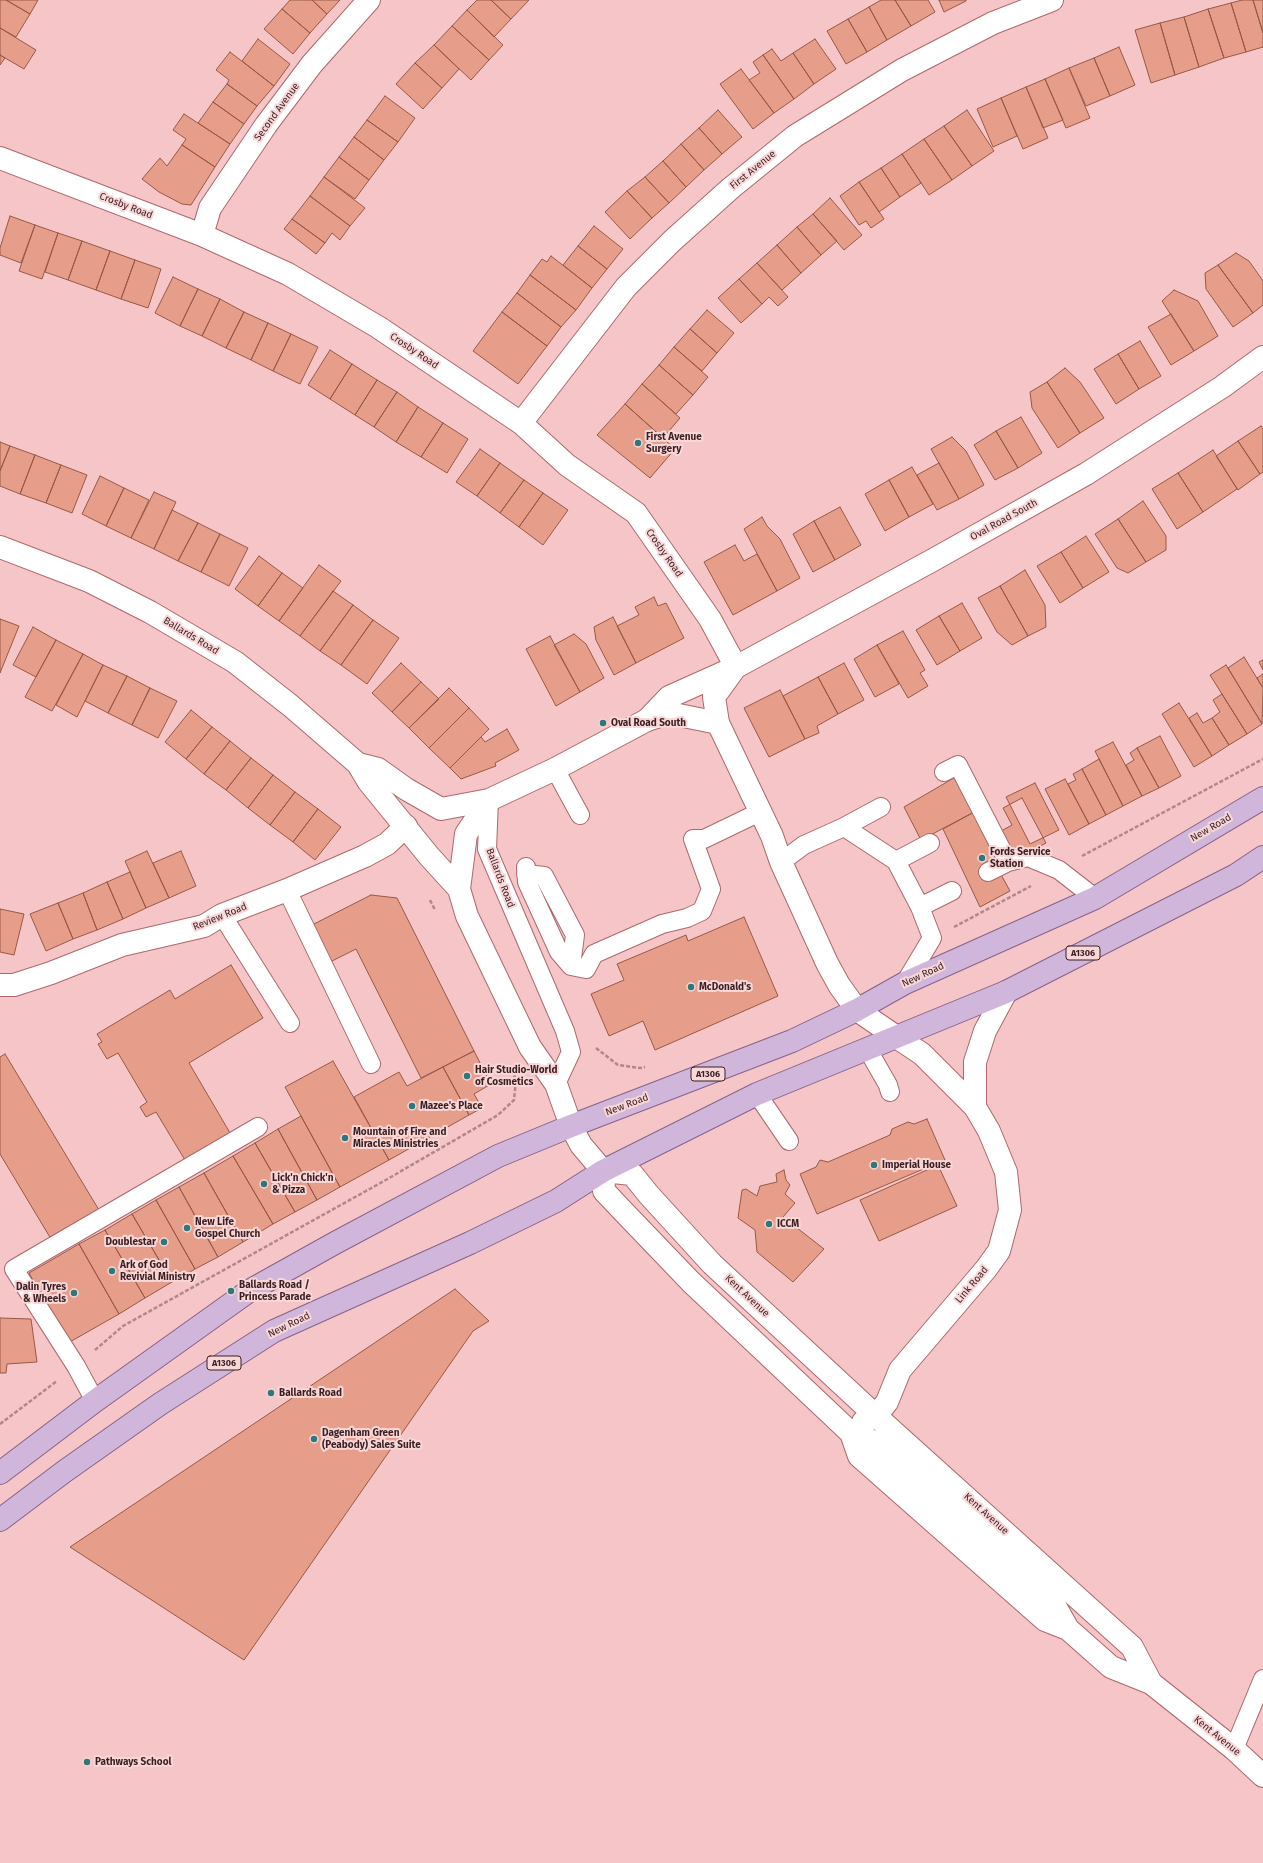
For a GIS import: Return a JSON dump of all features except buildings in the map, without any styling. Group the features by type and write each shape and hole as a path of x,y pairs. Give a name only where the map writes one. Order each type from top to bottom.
{"main road":[{"name":"New Road","path":"0,1473 95,1401 248,1291 498,1156 571,1126 792,1042 857,1010 905,983 1095,898 1263,798"},
{"name":"New Road","path":"0,1520 65,1471 160,1404 274,1331 470,1243 549,1205 603,1172 757,1094 898,1038 1006,992 1236,875 1263,857"}],"street":[{"name":"Second Avenue","path":"202,235 210,208 266,125 312,64 370,0"},
{"name":"First Avenue","path":"521,423 626,287 672,241 731,188 795,136 902,70 993,23 1052,0"},
{"name":"Crosby Road","path":"0,158 202,235 288,274 378,327 521,423 567,465 636,513 710,619 736,667"},
{"name":"Oval Road South","path":"648,720 669,697 736,667 933,560 1086,474 1222,387 1263,357"},
{"name":"Ballards Road","path":"0,547 96,585 150,612 235,662 291,706 358,764 368,780 429,856 459,889 467,916 530,1047 556,1084 571,1126"},
{"name":"Oval Road South","path":"736,667 714,697 718,723 760,812 827,963 839,985 857,1010 898,1038"},
{"name":"Oval Road South","path":"489,800 555,769 648,720 669,713 718,723"},
{"name":"Ballards Road","path":"358,764 378,769 406,789 441,809 489,800"},
{"path":"459,889 466,834 489,800"},
{"name":"Review Road","path":"0,985 14,985 51,973 122,945 204,926 222,915 287,890 370,853 387,844 406,826"},
{"path":"975,1108 975,1062 985,1031 1006,992"},
{"name":"Link Road","path":"876,1416 887,1402 900,1370 1000,1251 1010,1210 1006,1172 989,1131 975,1108 922,1054 898,1038"},
{"path":"571,1126 582,1144 603,1172"},
{"name":"Kent Avenue","path":"1151,1683 1132,1647 876,1416 712,1264 649,1195 632,1174 603,1172 604,1191 691,1282 849,1431 859,1456 1045,1620 1068,1629 1111,1667 1151,1683 1234,1749 1263,1776"},
{"path":"849,1431 876,1416"}],"lane":[{"path":"944,772 958,765 977,819 1008,862"},
{"path":"555,769 580,815"},
{"name":"Ballards Road","path":"489,800 487,849 565,1031 571,1052 556,1084"},
{"path":"782,862 804,845 844,828 881,807"},
{"path":"526,871 544,876 575,935 571,966 586,969 594,954 662,924 687,918 702,911 711,890 693,839 704,839 760,812"},
{"path":"844,828 896,861 920,907 932,938 905,983"},
{"path":"896,861 930,843"},
{"path":"988,872 1008,862 1028,857 1059,870 1095,898"},
{"path":"287,890 371,1064"},
{"path":"920,907 952,891"},
{"path":"222,915 290,1023"},
{"path":"868,1050 888,1085 890,1092"},
{"path":"757,1094 789,1141"},
{"path":"95,1401 76,1366 14,1269 258,1127"},
{"path":"1234,1749 1263,1679"}],"path":[{"path":"1080,857 1263,759"},
{"path":"947,930 1036,884"},
{"path":"89,1355 123,1326 384,1181 498,1115 514,1100 516,1080 511,1069"},
{"path":"0,1424 58,1380"}],"place":[{"name":"First Avenue Surgery","path":"638,443"},
{"name":"Oval Road South","path":"603,723"},
{"name":"Fords Service Station","path":"982,858"},
{"name":"McDonald's","path":"691,987"},
{"name":"Hair Studio-World of Cosmetics","path":"467,1076"},
{"name":"Mazee's Place","path":"412,1106"},
{"name":"Mountain of Fire and Miracles Ministries","path":"345,1138"},
{"name":"Imperial House","path":"874,1165"},
{"name":"Lick'n Chick'n & Pizza","path":"264,1184"},
{"name":"ICCM","path":"769,1224"},
{"name":"New Life Gospel Church","path":"187,1228"},
{"name":"Doublestar","path":"164,1242"},
{"name":"Ark of God Revivial Ministry","path":"112,1271"},
{"name":"Ballards Road / Princess Parade","path":"231,1291"},
{"name":"Dalin Tyres & Wheels","path":"74,1293"},
{"name":"Ballards Road","path":"271,1393"},
{"name":"Dagenham Green (Peabody) Sales Suite","path":"314,1439"},
{"name":"Pathways School","path":"87,1762"}]}
